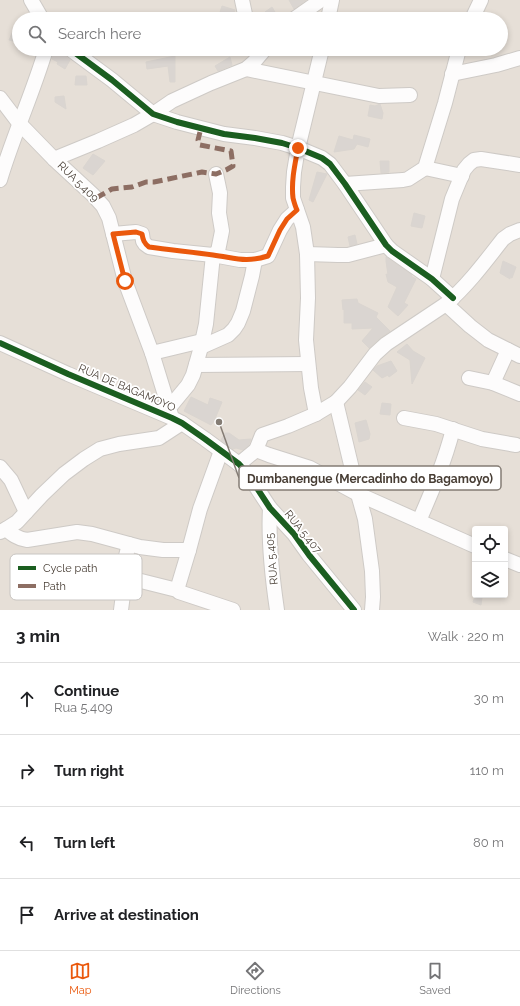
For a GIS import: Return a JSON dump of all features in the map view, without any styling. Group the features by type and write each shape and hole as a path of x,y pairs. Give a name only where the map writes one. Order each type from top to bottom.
{"street":[{"path":"30,0 38,12"},
{"path":"242,0 245,12"},
{"path":"304,12 320,0"},
{"path":"329,12 332,0"},
{"path":"475,12 481,0"},
{"path":"0,180 3,157 20,123 44,56"},
{"path":"79,56 112,80 153,114 224,134 282,143 322,158 330,164 386,245 392,251 432,279 470,326 488,340 514,353 493,383"},
{"path":"316,414 308,364 306,340 308,298 306,240 293,198 293,186 298,148 320,56"},
{"path":"345,184 408,179 425,168 445,103 457,56"},
{"path":"452,74 496,65 520,58"},
{"path":"54,159 98,142 134,125 172,101 211,83 250,60 314,83 379,96 410,95"},
{"name":"RUA 5.409","path":"0,98 20,123 54,159 103,206 109,218 125,281 174,416"},
{"path":"432,279 452,199 468,164 474,160 481,159 520,165"},
{"path":"425,168 462,176"},
{"path":"3,531 17,522 64,474 84,459 100,449 119,444 159,438 174,416 193,375 206,324 213,255 218,251 222,231 219,213 220,193 216,174"},
{"path":"113,234 139,232 142,234 145,244 149,247 240,260 255,260 268,256 280,230 287,219 297,210"},
{"path":"239,464 256,450 262,435 316,414 336,402 386,344 449,301 468,283 502,239 520,230"},
{"path":"307,254 338,256 348,255 386,245"},
{"path":"152,352 202,344 228,335 238,324 255,260"},
{"name":"RUA DE BAGAMOYO","path":"0,343 68,374 174,416 239,464"},
{"path":"196,365 308,364"},
{"path":"469,378 493,383 520,394"},
{"path":"336,402 365,519 372,572 372,610"},
{"path":"404,418 436,424 482,439 516,445"},
{"path":"419,521 436,482 448,449 453,429"},
{"path":"256,450 310,468 358,494 472,545"},
{"path":"177,590 200,509 221,451"},
{"name":"RUA 5.407","path":"239,464 270,508 294,534 354,610"},
{"path":"0,467 11,480 26,512"},
{"name":"RUA 5.405","path":"270,508 270,548 277,610"},
{"path":"3,531 22,540 77,532 92,534 140,547 163,550 189,550"},
{"path":"127,554 129,544"},
{"path":"508,560 520,565"},
{"path":"142,581 177,590 179,592 233,610"},
{"path":"120,610 122,600"}],"shaded area":[{"path":"0,0 520,0 520,610 0,610"}],"building":[{"path":"289,0 306,0 294,9"},
{"path":"222,6 235,10 234,12 220,12"},
{"path":"272,7 275,12 265,12"},
{"path":"12,33 12,41 9,40"},
{"path":"53,56 65,56 70,60 65,69 57,64 58,62 52,59"},
{"path":"175,56 175,82 170,82 168,66 147,69 146,62"},
{"path":"230,57 232,65 218,71 215,66"},
{"path":"76,76 86,76 87,85 75,85"},
{"path":"64,96 66,109 55,102 55,97"},
{"path":"380,104 383,113 382,119 368,116 370,105 375,106"},
{"path":"354,135 370,139 368,147 357,144 354,149 334,152 339,136 353,140"},
{"path":"93,154 105,161 93,175 83,168"},
{"path":"380,161 389,161 389,172 381,173"},
{"path":"317,172 327,174 313,202 309,200"},
{"path":"414,213 425,216 422,228 411,226"},
{"path":"355,235 357,244 350,246 348,237"},
{"path":"386,257 416,279 404,303 408,305 398,316 388,307 397,287 388,282 386,274 388,275"},
{"path":"503,261 516,267 512,278 510,277 510,279 500,273"},
{"path":"357,299 358,303 378,313 376,317 390,331 369,348 362,341 373,328 352,329 352,323 344,323 344,309 343,310 342,300"},
{"path":"407,344 413,351 425,358 412,384 410,360 397,352"},
{"path":"391,361 397,371 389,377 388,375 382,378 373,370 377,366"},
{"path":"365,382 372,387 365,395 358,390"},
{"path":"191,397 208,405 210,398 222,402 211,425 184,411"},
{"path":"382,403 391,404 390,415 380,414"},
{"path":"366,420 370,434 369,439 359,442 355,423"},
{"path":"225,433 229,433 239,440 251,439 248,446 243,450 236,448 233,449 221,440"},
{"path":"474,598 482,598 481,605 473,602"}],"marked path":[{"path":"96,198 112,189 132,187 146,182 154,182 202,172 216,174 233,166 231,151 200,145 198,140 201,128"}],"cycle path":[{"path":"79,56 112,80 153,114 224,134 282,143 322,158 330,164 345,184 386,245 392,251 432,279 453,298"},
{"path":"0,343 182,423 239,464 247,473 270,508 294,534 309,555 354,610"}],"place":[{"name":"Dumbanengue (Mercadinho do Bagamoyo)","path":"219,422"}],"route":[{"path":"125,281 113,234 139,232 142,234 143,241 149,247 240,260 255,260 268,256 280,230 287,219 297,210 293,198 293,186 298,148"}]}
